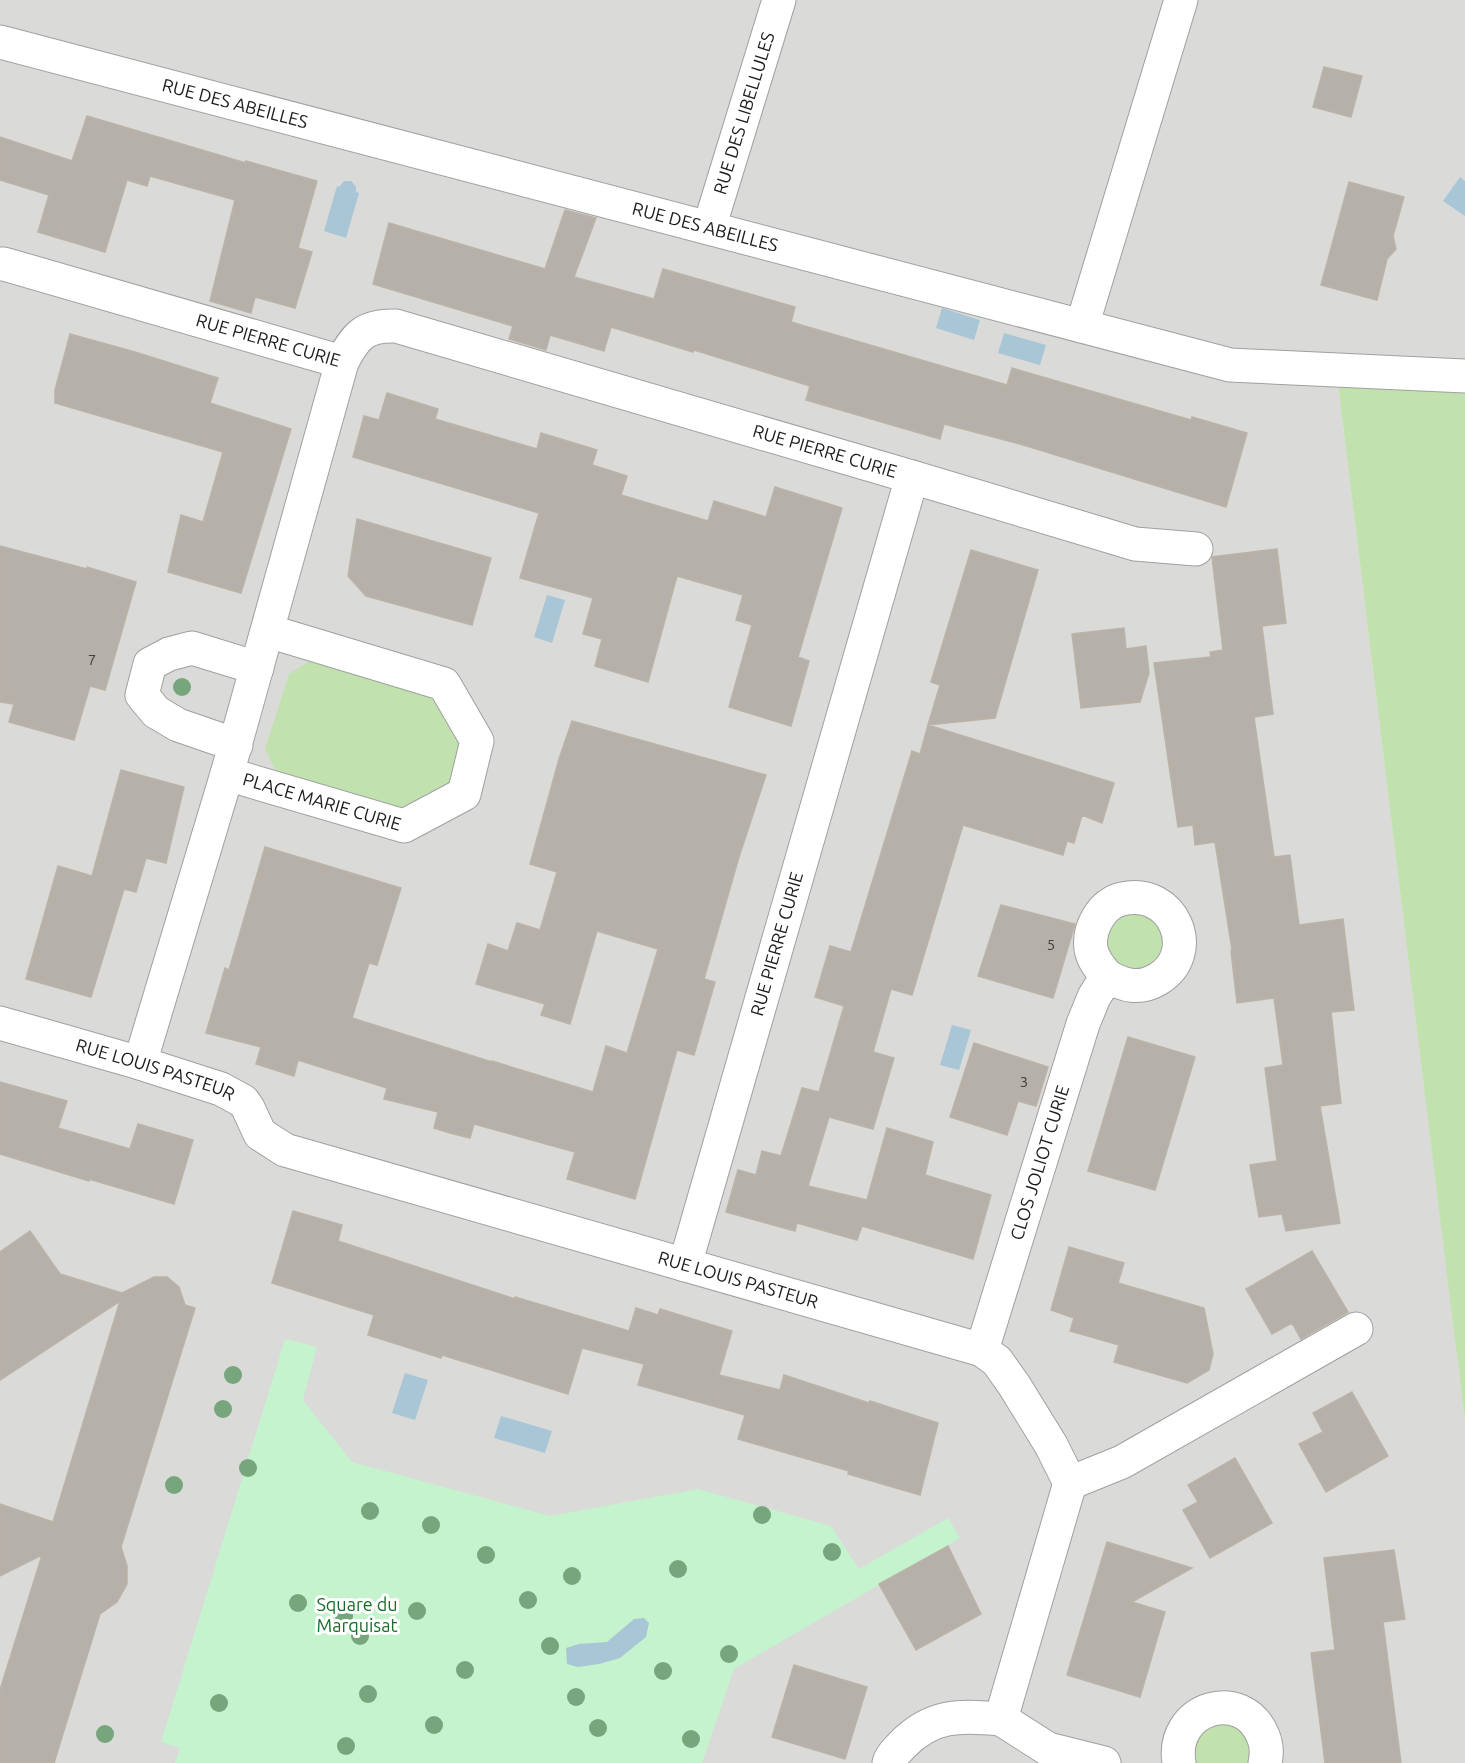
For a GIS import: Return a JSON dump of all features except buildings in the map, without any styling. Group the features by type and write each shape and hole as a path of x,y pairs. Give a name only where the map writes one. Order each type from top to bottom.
{"street":[{"name":"RUE DES LIBELLULES","path":"709,228 779,0"},
{"path":"1082,326 1181,0"},
{"name":"RUE DES ABEILLES","path":"0,42 1230,365 1465,376"},
{"name":"RUE PIERRE CURIE","path":"0,264 342,362 351,344 366,331 379,326 396,326 912,477 685,1265"},
{"path":"140,1063 232,759 342,362"},
{"path":"912,477 1135,544 1196,549"},
{"name":"PLACE MARIE CURIE","path":"257,668 192,648 169,654 150,664 142,695 156,712 232,759 404,826 464,794 477,741 444,684 268,631"},
{"name":"CLOS JOLIOT CURIE","path":"982,1350 1083,1024 1094,997 1107,976"},
{"name":"RUE LOUIS PASTEUR","path":"0,1023 140,1063 232,1094 248,1107 260,1134 285,1150 982,1350 997,1361 1014,1385 1051,1445 1070,1483"},
{"path":"1001,1719 1070,1483 1122,1462 1356,1329"},
{"path":"1177,1762 1182,1731 1192,1719 1205,1710 1221,1707 1236,1710 1250,1717 1260,1728 1266,1743 1265,1763"},
{"path":"889,1763 891,1757 911,1736 932,1723 951,1717 1001,1719 1048,1749 1104,1763"}],"shaded area":[{"path":"0,0 1465,0 1465,392 1338,384 1465,1420 1465,1763 0,1763"}],"green space":[{"path":"1338,384 1465,392 1465,1420 1451,1308"},
{"path":"313,659 436,696 464,744 452,785 402,812 279,777 265,749 289,674"},
{"path":"1130,912 1144,913 1164,931 1162,957 1140,973 1114,965 1105,943 1108,927"},
{"name":"Square du Marquisat","path":"285,1339 317,1347 303,1400 352,1462 550,1516 698,1489 831,1526 859,1569 948,1518 960,1538 734,1669 702,1763 175,1763 180,1748 161,1742"},
{"path":"1231,1722 1250,1740 1250,1763 1193,1763 1195,1737 1204,1727"}],"water":[{"path":"1460,177 1465,181 1465,216 1443,201"},
{"path":"344,181 351,181 356,187 356,192 359,193 346,238 324,231 337,186 339,187"},
{"path":"942,308 980,320 974,340 936,328"},
{"path":"1004,333 1046,345 1040,365 998,353"},
{"path":"547,595 565,600 552,643 534,637"},
{"path":"952,1025 971,1030 959,1070 940,1065"},
{"path":"405,1373 428,1380 415,1420 392,1413"},
{"path":"501,1416 552,1431 545,1453 494,1438"},
{"path":"644,1618 649,1623 646,1637 620,1658 578,1667 567,1664 566,1648 579,1644 607,1642 634,1619"}]}
